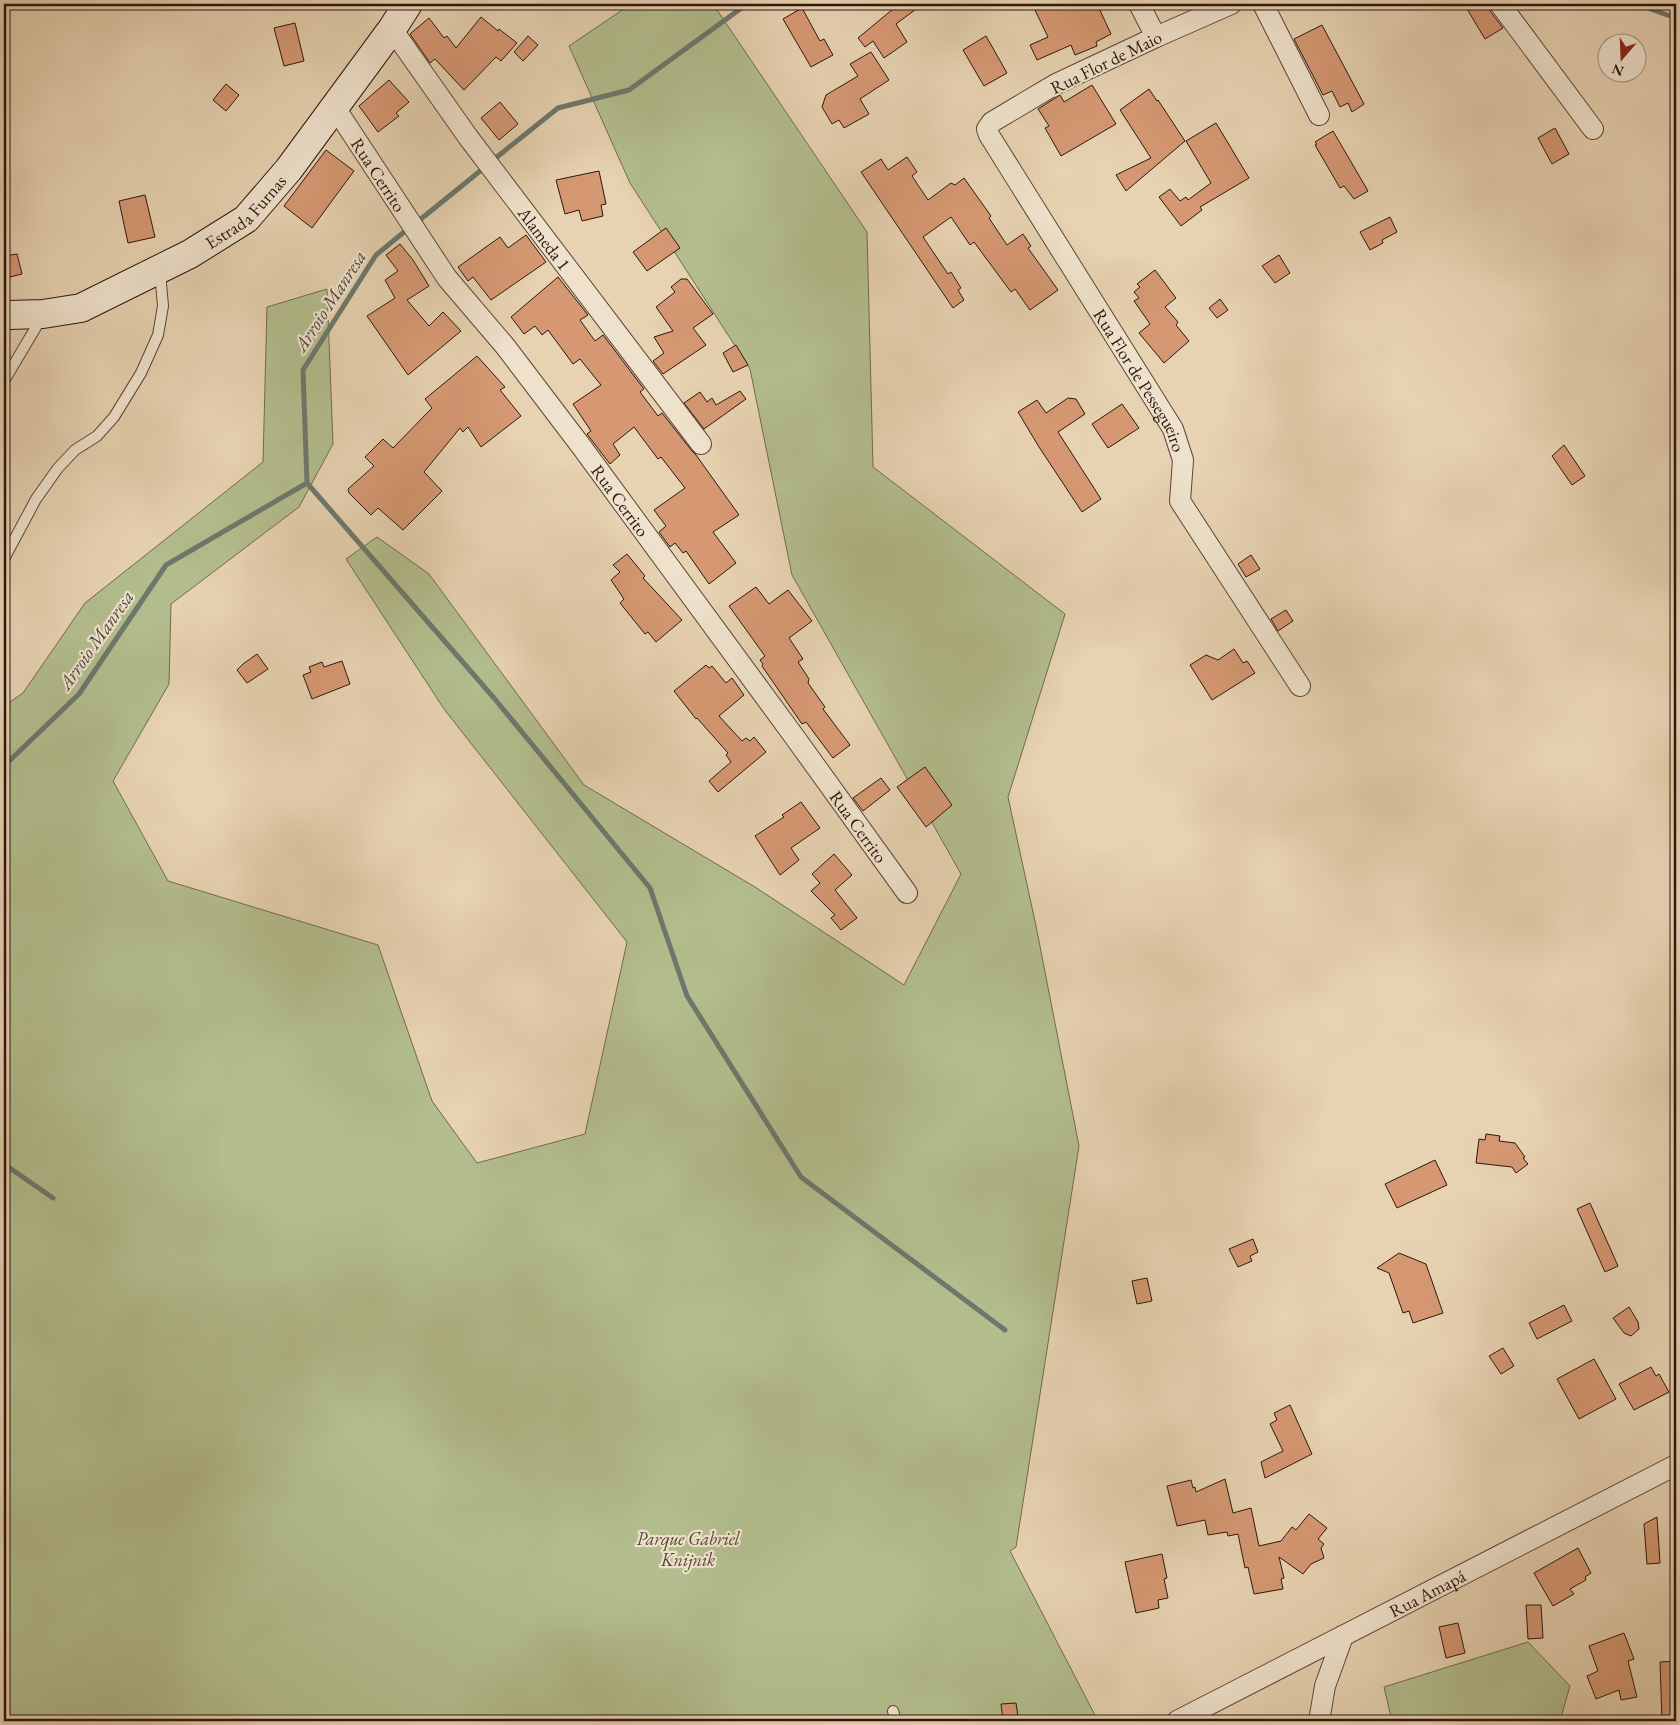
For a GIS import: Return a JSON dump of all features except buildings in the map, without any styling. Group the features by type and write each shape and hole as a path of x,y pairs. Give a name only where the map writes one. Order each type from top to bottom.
{"street":[{"name":"Estrada Furnas","path":"5,315 43,314 80,308 190,254 246,219 289,169 392,29 408,4"},
{"path":"1139,4 1156,37"},
{"name":"Rua Flor de Maio","path":"987,129 992,122 1056,84 1231,4"},
{"path":"1263,4 1319,115"},
{"path":"1500,4 1593,129"},
{"name":"Alameda 1","path":"392,29 474,145 701,444"},
{"name":"Rua Cerrito","path":"334,106 447,278 505,346 581,446 907,894"},
{"name":"Rua Flor de Pessegueiro","path":"987,129 1173,429 1183,460 1180,501 1300,686"},
{"name":"Rua Amapá","path":"1177,1721 1676,1465"},
{"path":"1319,1721 1325,1686 1343,1636"}],"lane":[{"path":"4,558 36,500 58,468 75,450 97,436 114,417 141,373 158,335 163,306 160,270"},
{"path":"4,381 43,314"}],"green space":[{"name":"Parque Gabriel Knijnik","path":"631,4 713,4 867,232 873,467 1065,614 1008,797 1036,926 1079,1146 1016,1547 1010,1551 1098,1721 4,1721 4,706 23,693 85,603 263,462 267,307 327,289 333,444 299,507 171,604 169,684 113,781 168,881 378,945 432,1101 477,1163 585,1134 627,942 444,709 346,559 377,537 429,574 584,785 755,887 904,985 961,874 792,575 750,369 630,183 569,46"},
{"path":"1528,1642 1570,1686 1560,1721 1392,1721 1384,1687"}],"waterway":[{"name":"Arroio Manresa","path":"492,161 558,108 629,90 747,4"},
{"path":"1636,4 1676,18"},
{"name":"Arroio Manresa","path":"416,223 485,167"},
{"name":"Arroio Manresa","path":"4,766 79,694 166,565 307,483 303,370 376,255 409,228"},
{"path":"307,483 494,698 650,888 687,996 801,1177 1005,1330"},
{"path":"4,1164 53,1198"}]}
